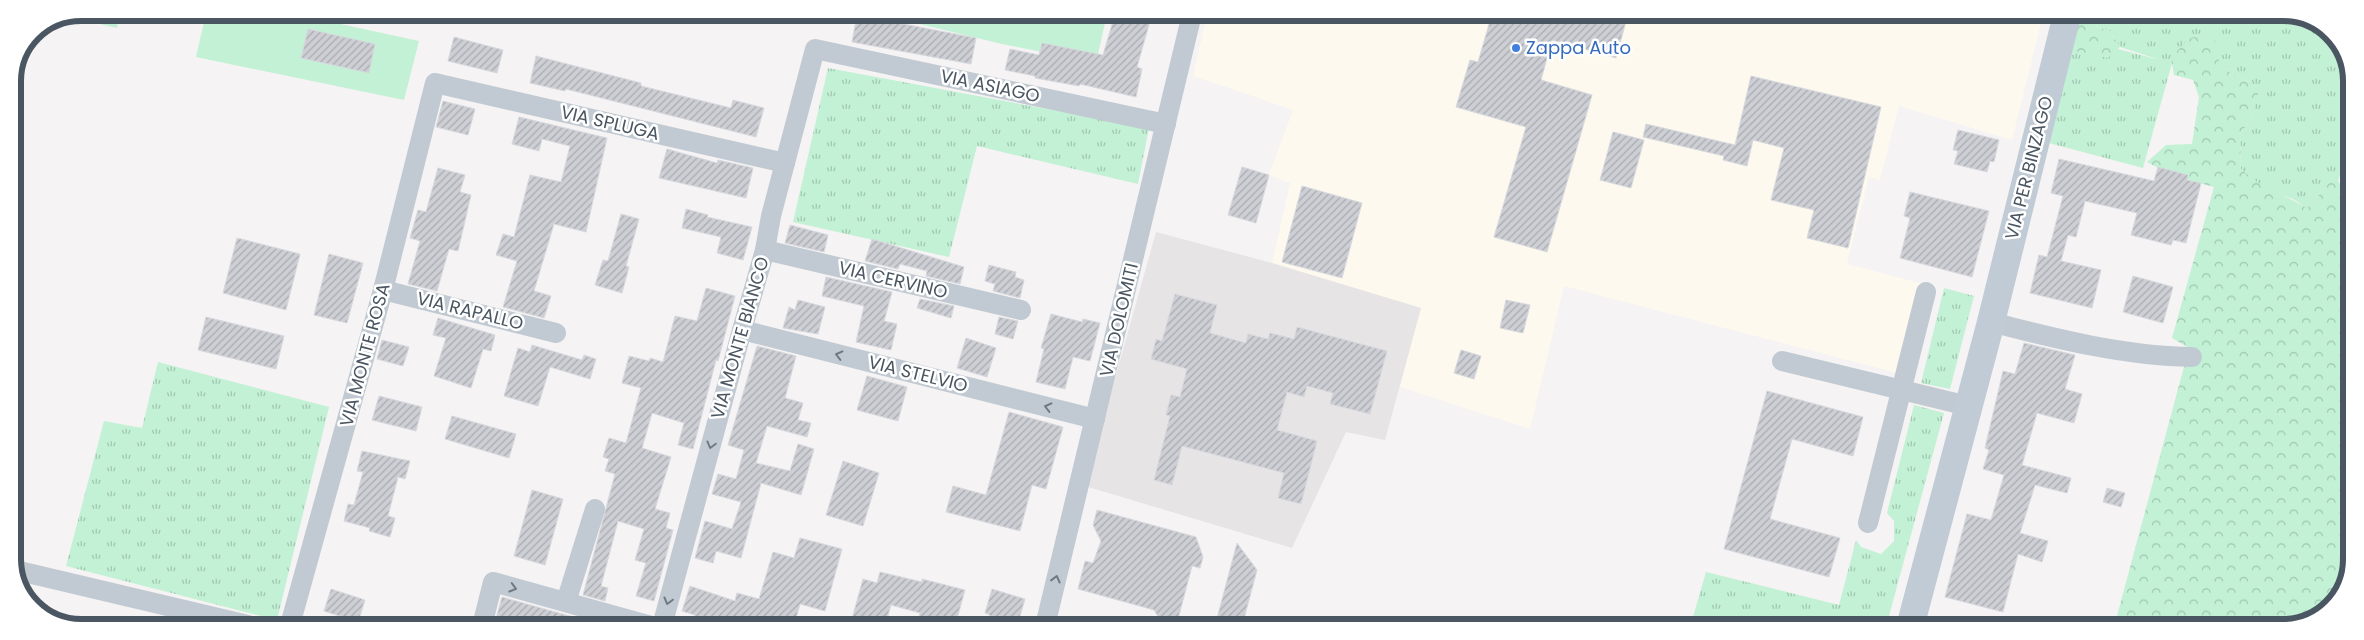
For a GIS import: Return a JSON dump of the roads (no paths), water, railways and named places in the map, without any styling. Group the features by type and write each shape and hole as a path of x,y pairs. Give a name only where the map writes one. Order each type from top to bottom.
{"main road":[{"name":"VIA PER BINZAGO","path":"1912,619 1991,322 2066,21"}],"street":[{"name":"VIA DOLOMITI","path":"1047,619 1190,21"},
{"name":"VIA ASIAGO","path":"815,49 1166,124"},
{"name":"VIA MONTE BIANCO","path":"664,619 742,330 766,250 785,163 815,49"},
{"name":"VIA SPLUGA","path":"435,83 785,163"},
{"name":"VIA MONTE ROSA","path":"292,619 383,290 435,83"},
{"name":"VIA CERVINO","path":"766,250 1021,310"},
{"name":"VIA RAPALLO","path":"383,290 556,333"},
{"path":"1868,524 1926,292"},
{"path":"1991,322 2066,340 2168,357 2192,357"},
{"name":"VIA STELVIO","path":"742,330 1095,419"},
{"path":"1782,361 1968,406"},
{"path":"566,602 595,510"},
{"path":"23,572 223,619"},
{"path":"484,619 493,582 626,619"}],"place":[{"name":"Zappa Auto","path":"1516,48"}]}
